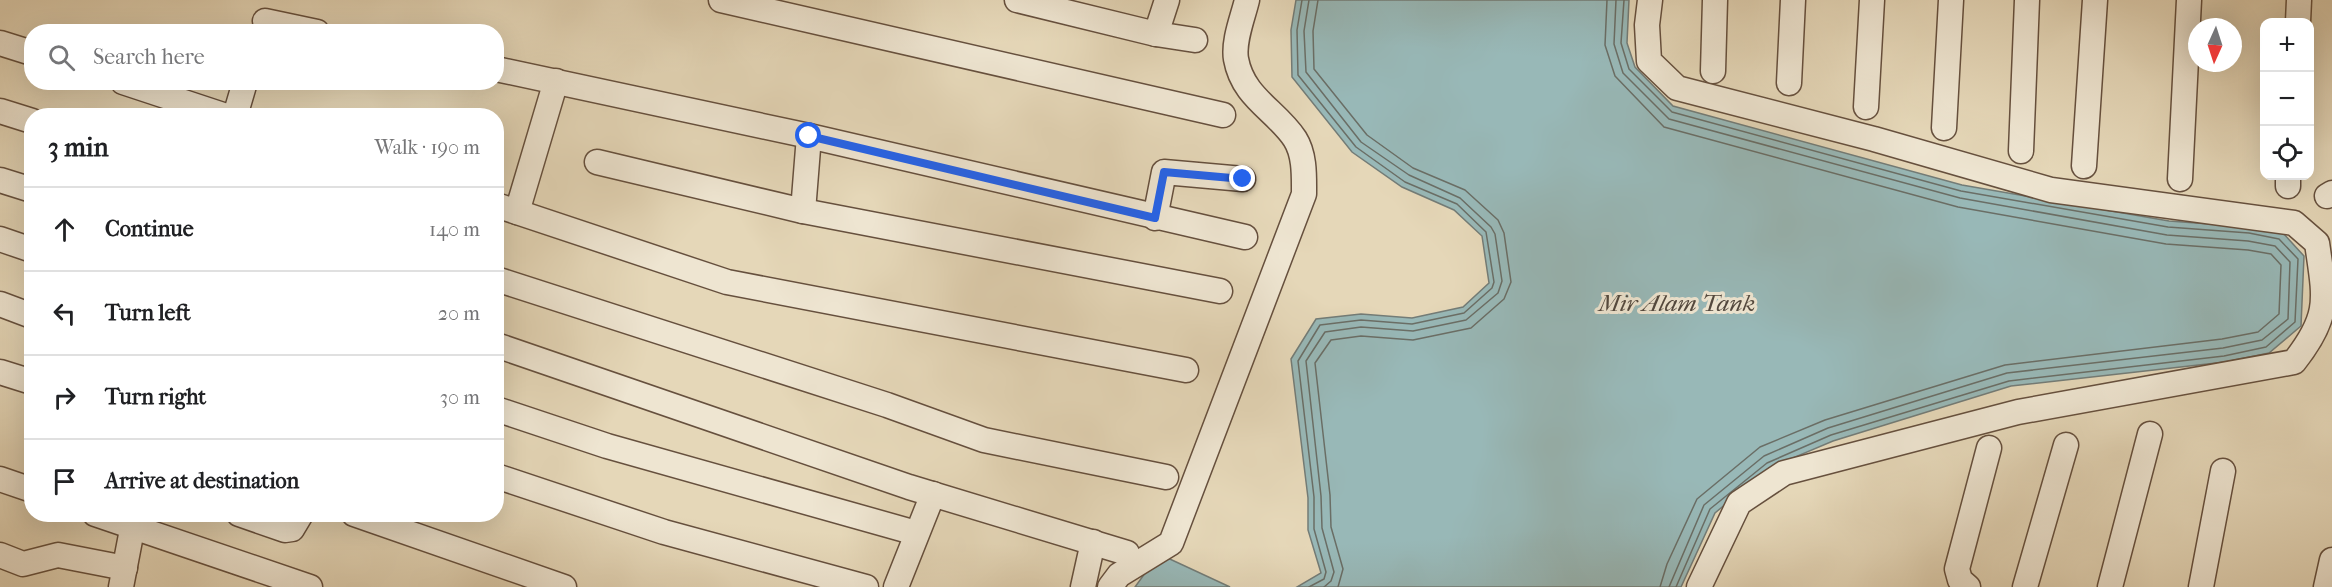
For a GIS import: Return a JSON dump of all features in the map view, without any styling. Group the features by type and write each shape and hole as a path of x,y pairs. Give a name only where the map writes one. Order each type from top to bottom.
{"street":[{"path":"721,0 1223,115"},
{"path":"1017,0 1094,9 1156,34 1195,40"},
{"path":"1156,34 1167,0"},
{"path":"1110,587 1119,575 1171,543 1304,194 1304,168 1296,140 1250,92 1236,58 1239,28 1247,0"},
{"path":"1650,0 1647,25 1650,61 1677,88 1874,139 2050,190 2294,223 2317,243 2322,281 2324,313 2310,342 2294,362 2018,412 1784,473 1739,503 1699,587"},
{"path":"1713,71 1715,0"},
{"path":"1790,83 1793,0"},
{"path":"1866,107 1872,0"},
{"path":"1944,128 1951,0"},
{"path":"2021,151 2027,0"},
{"path":"2084,166 2095,0"},
{"path":"2180,179 2189,0"},
{"path":"2298,18 2299,0"},
{"path":"265,17 289,24"},
{"path":"0,43 24,50"},
{"path":"504,71 809,136 1155,218 1245,237"},
{"path":"556,81 507,209 727,282 1186,369"},
{"path":"147,90 202,108"},
{"path":"237,108 243,90"},
{"path":"0,111 24,118"},
{"path":"803,212 809,136"},
{"path":"597,162 803,212 1220,291"},
{"path":"1155,218 1164,172 1243,179"},
{"path":"0,180 24,188"},
{"path":"0,239 24,247"},
{"path":"504,282 887,405 984,440 1166,477"},
{"path":"0,304 24,313"},
{"path":"504,348 933,494 1127,553"},
{"path":"0,372 24,380"},
{"path":"504,411 607,446 916,533"},
{"path":"2110,587 2150,434"},
{"path":"2025,587 2066,445"},
{"path":"1968,587 1960,580 1958,568 1989,448"},
{"path":"2201,587 2223,471"},
{"path":"0,478 24,487"},
{"path":"504,479 803,579 866,587"},
{"path":"896,587 933,494"},
{"path":"0,555 23,564 58,555 123,577 134,522"},
{"path":"137,522 310,587"},
{"path":"262,522 285,530 292,529 296,522"},
{"path":"377,522 564,587"},
{"path":"1083,587 1093,542"},
{"path":"2326,587 2332,560"}],"water":[{"name":"Mir Alam Tank","path":"1296,0 1629,0 1627,43 1635,67 1673,106 1962,185 2169,221 2250,227 2283,233 2304,256 2301,326 2269,353 2225,362 2011,386 1833,441 1769,468 1715,513 1681,587 1297,587 1321,573 1308,530 1308,498 1291,359 1316,319 1361,314 1412,318 1463,307 1489,283 1482,236 1454,210 1402,187 1352,152 1292,77 1291,30"},
{"path":"1159,554 1230,587 1135,587"}],"route":[{"path":"809,136 1155,218 1161,177 1164,172 1243,179"}]}
